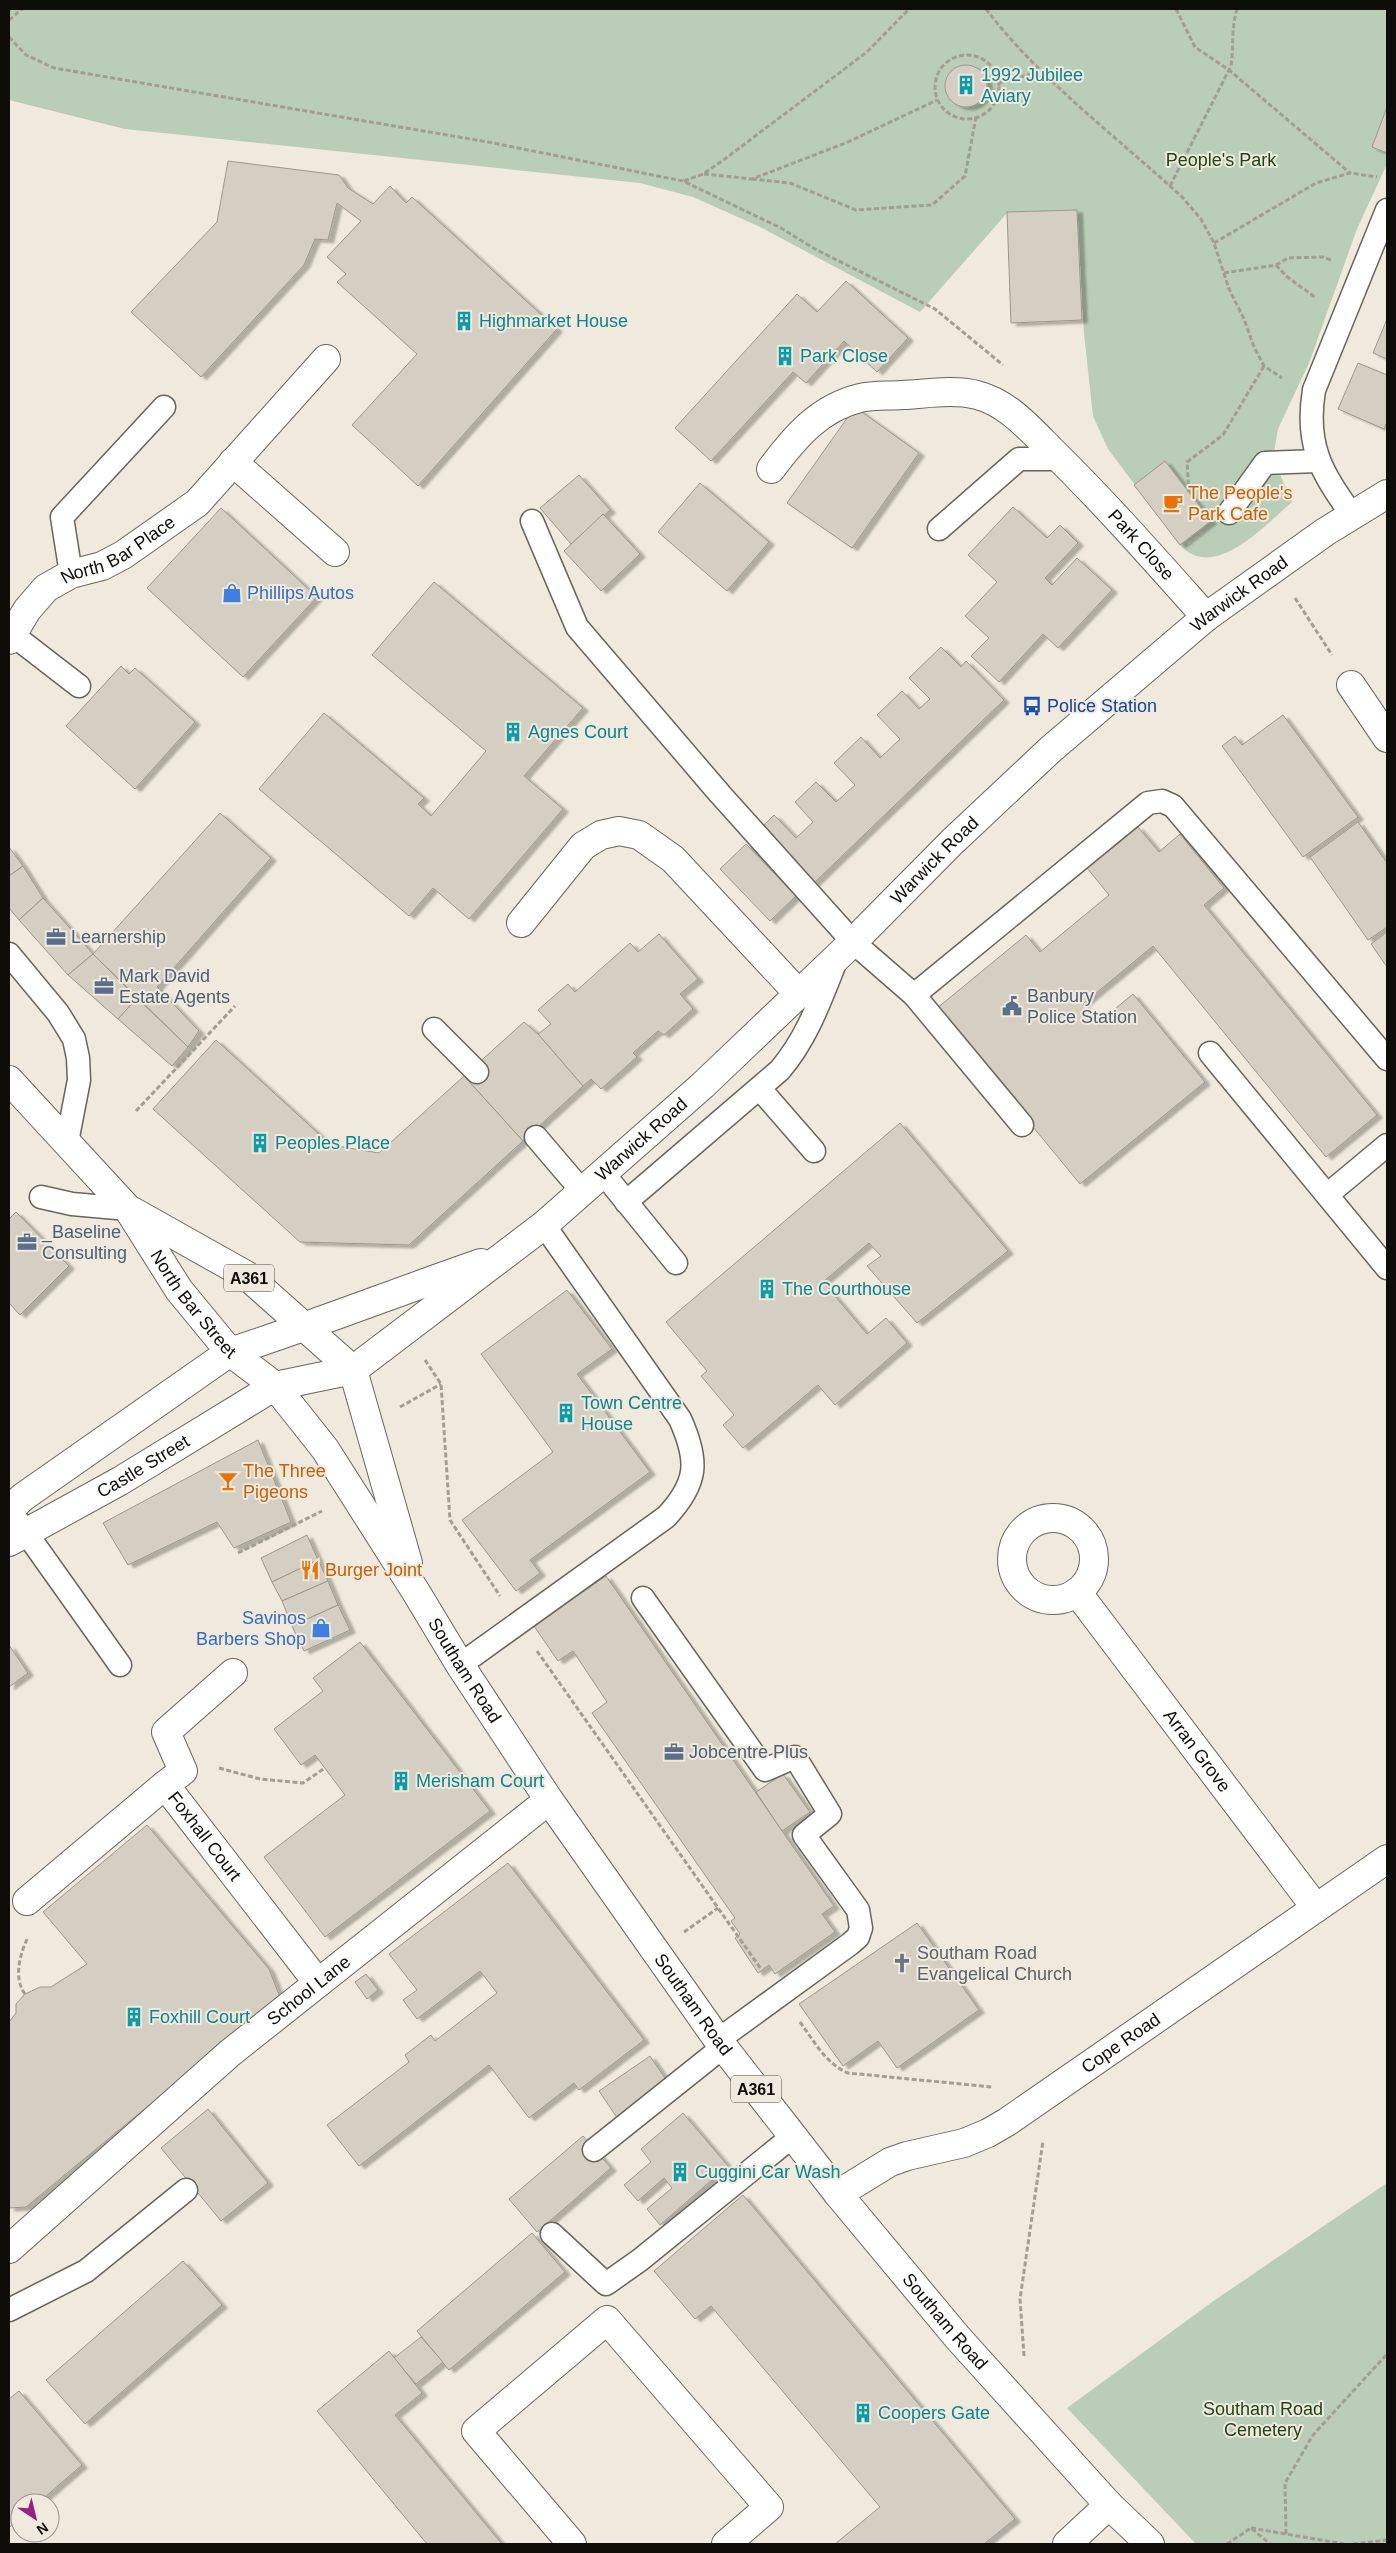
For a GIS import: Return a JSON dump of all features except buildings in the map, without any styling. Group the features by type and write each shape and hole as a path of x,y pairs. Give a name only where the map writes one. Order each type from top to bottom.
{"street":[{"name":"North Bar Place","path":"11,638 27,610 46,588 71,574 102,566 123,555 197,503 326,359"},
{"name":"Park Close","path":"771,469 792,442 813,420 836,406 862,398 955,392 977,395 996,402 1012,412 1090,488 1206,617"},
{"path":"233,462 335,552"},
{"name":"Warwick Road","path":"275,1386 353,1370 544,1225 703,1085 845,950 952,842 1051,749 1206,617 1352,515 1387,494"},
{"path":"1351,686 1387,738"},
{"path":"521,923 583,846 601,835 619,832 639,835 673,859 799,994"},
{"name":"North Bar Street","path":"9,1080 128,1209 179,1290 230,1352 275,1386"},
{"name":"North Bar Street","path":"128,1209 246,1275 353,1370"},
{"name":"Warwick Road","path":"230,1352 305,1328 374,1300 504,1255"},
{"path":"9,1510 23,1497 230,1352"},
{"name":"Southam Road","path":"353,1370 416,1592"},
{"name":"Southam Road","path":"275,1386 325,1449 460,1665 548,1800 720,2044 838,2194 958,2338 1109,2506 1150,2544"},
{"name":"Castle Street","path":"18,1538 120,1481 275,1386"},
{"name":"Arran Grove","path":"1076,1592 1316,1908"},
{"path":"174,1778 166,1732 233,1674"},
{"name":"Foxhall Court","path":"27,1901 174,1778 318,1984"},
{"name":"School Lane","path":"9,2250 230,2053 548,1800"},
{"name":"Cope Road","path":"838,2194 890,2162 907,2156 964,2143 988,2134 1387,1859"},
{"path":"572,2544 476,2431 607,2320 769,2507 726,2544"},
{"path":"1067,2544 1109,2506"}],"lane":[{"path":"1352,515 1329,484 1318,461 1312,439 1310,416 1314,390 1387,210"},
{"path":"71,574 62,517 164,408"},
{"path":"939,529 1019,460 1060,459"},
{"path":"1229,513 1265,464 1318,461"},
{"path":"532,521 577,627 720,794 845,950 914,995 1022,1125"},
{"path":"11,638 79,686"},
{"path":"914,995 1148,802 1162,801 1173,806 1387,1059"},
{"path":"626,1202 760,1089 796,1050 811,1024 845,950"},
{"path":"9,954 58,1013 74,1039 78,1058 78,1080 67,1142"},
{"path":"434,1029 477,1072"},
{"path":"1210,1053 1387,1268"},
{"path":"760,1089 814,1151"},
{"path":"536,1137 582,1191"},
{"path":"1327,1195 1387,1145"},
{"path":"603,1173 676,1263"},
{"path":"41,1197 72,1204 128,1209"},
{"path":"460,1665 666,1517 679,1503 694,1474 693,1455 680,1419 544,1225"},
{"path":"9,1510 18,1538 120,1665"},
{"path":"594,2150 780,1995 850,1944 858,1937 861,1928 860,1918 852,1900 804,1835 830,1814 795,1757 765,1770 643,1598"},
{"path":"552,2234 606,2284 640,2260 793,2136"},
{"path":"9,2310 86,2271 186,2190"}],"path":[{"path":"9,20 22,9"},
{"path":"683,181 703,174 867,52 909,9"},
{"path":"986,9 1001,29 1043,72 1170,186 1201,219 1214,243 1229,289 1264,366 1298,388 1312,402"},
{"path":"1176,9 1195,47 1229,70 1350,173"},
{"path":"1170,186 1229,70 1233,49 1232,23 1236,9"},
{"path":"9,37 26,56 54,68 488,142 683,181 781,228 815,249 935,309 991,353 1004,367"},
{"path":"958,56 980,57 996,72 998,83 998,94 994,104 976,117 958,118 950,114 938,100 935,90 940,69 958,56"},
{"path":"998,83 1043,72"},
{"path":"752,180 848,142 938,100"},
{"path":"703,174 790,183 856,210 932,204 965,176 976,117"},
{"path":"1214,243 1316,183 1350,173 1381,178"},
{"path":"1224,272 1276,265 1288,258 1323,257 1362,272"},
{"path":"1276,265 1286,276 1314,297 1346,311"},
{"path":"1189,492 1187,462 1223,434 1264,366"},
{"path":"1161,567 1229,513"},
{"path":"1286,602 1294,596 1351,686"},
{"path":"136,1111 236,1006"},
{"path":"404,1331 441,1384 450,1520 518,1623 827,2060 838,2069 848,2073 1001,2088 1012,2080 1045,2128 1020,2299 1025,2364"},
{"path":"368,1425 441,1384"},
{"path":"238,1553 354,1495"},
{"path":"174,1778 222,1768 260,1779 303,1783 325,1768"},
{"path":"25,1994 20,1987 19,1962 27,1938 39,1922 27,1901"},
{"path":"1286,2534 1285,2483 1312,2435 1387,2354"},
{"path":"1251,2528 1270,2544"},
{"path":"1227,2544 1251,2528 1344,2544"},
{"path":"1353,2544 1387,2540"}],"green space":[{"name":"People's Park","path":"9,9 1387,9 1387,164 1357,229 1309,363 1278,429 1273,458 1292,502 1239,546 1224,554 1208,557 1194,555 1180,545 1108,449 1093,416 1084,334 1077,210 1008,212 920,312 758,226 693,197 640,183 125,129 9,100"},
{"name":"Southam Road Cemetery","path":"1387,2183 1387,2544 1196,2544 1067,2408 1215,2300"}],"place":[{"name":"1992 Jubilee Aviary","path":"966,85"},
{"name":"Highmarket House","path":"464,321"},
{"name":"Park Close","path":"785,356"},
{"name":"The People's Park Cafe","path":"1173,503"},
{"name":"Phillips Autos","path":"232,593"},
{"name":"Police Station","path":"1032,706"},
{"name":"Agnes Court","path":"513,732"},
{"name":"Learnership","path":"56,937"},
{"name":"Mark David Estate Agents","path":"104,986"},
{"name":"Banbury Police Station","path":"1012,1006"},
{"name":"Peoples Place","path":"260,1143"},
{"name":"_Baseline Consulting","path":"27,1242"},
{"name":"The Courthouse","path":"767,1289"},
{"name":"Town Centre House","path":"566,1413"},
{"name":"The Three Pigeons","path":"228,1481"},
{"name":"Burger Joint","path":"310,1570"},
{"name":"Savinos Barbers Shop","path":"321,1628"},
{"name":"Jobcentre Plus","path":"674,1752"},
{"name":"Merisham Court","path":"401,1781"},
{"name":"Southam Road Evangelical Church","path":"902,1963"},
{"name":"Foxhill Court","path":"134,2017"},
{"name":"Cuggini Car Wash","path":"680,2172"},
{"name":"Coopers Gate","path":"863,2413"}]}
